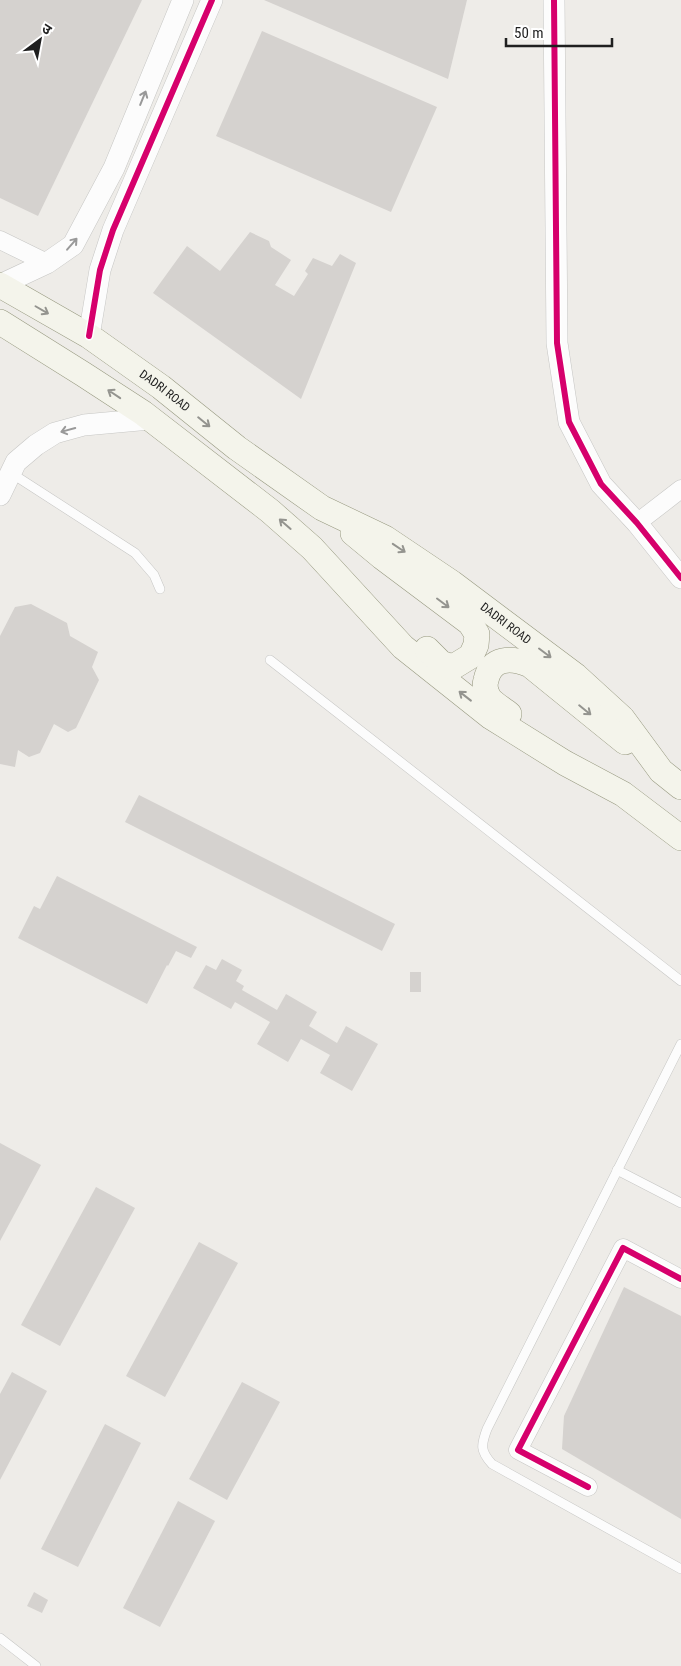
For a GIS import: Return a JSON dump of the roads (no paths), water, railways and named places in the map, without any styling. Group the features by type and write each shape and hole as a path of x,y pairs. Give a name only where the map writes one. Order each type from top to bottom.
{"main road":[{"name":"DADRI ROAD","path":"0,285 89,336 161,387 238,448 322,508 382,557 470,623 477,634 476,645 471,656 453,667 441,663 373,596 312,548 270,511 150,419 84,374 0,322"},
{"name":"DADRI ROAD","path":"322,508 385,538 438,573 576,676 622,718 662,771"},
{"name":"DADRI ROAD","path":"312,548 403,647 491,717 565,763 623,794"},
{"name":"DADRI ROAD","path":"681,787 530,665 517,660 500,661 488,670 484,685 490,699 520,723 565,749 681,838"}],"street":[{"path":"0,285 47,263 73,245 114,168 183,0"},
{"path":"89,336 100,270 113,230 212,0"},
{"path":"554,0 557,343 569,422 601,484 637,523 681,578"},
{"path":"0,240 47,263"},
{"path":"0,495 16,462 36,445 55,433 84,425 150,419"},
{"path":"637,523 681,489"},
{"path":"588,1488 518,1450 622,1248 681,1279"}],"lane":[{"path":"11,473 135,553 154,574 160,589"},
{"path":"270,660 681,981"},
{"path":"681,1044 487,1428 482,1442 484,1455 492,1464 681,1570"},
{"path":"617,1170 681,1203"},
{"path":"0,1638 36,1666"}]}
